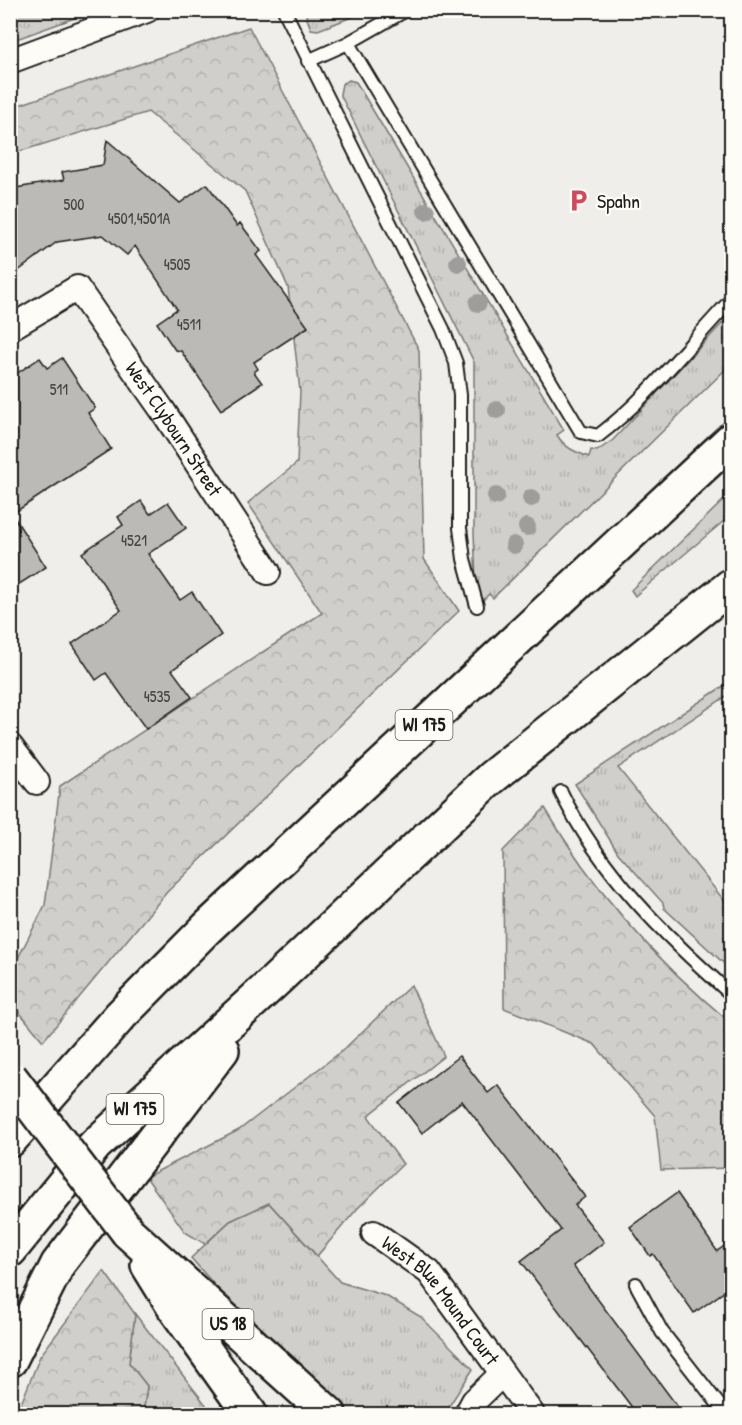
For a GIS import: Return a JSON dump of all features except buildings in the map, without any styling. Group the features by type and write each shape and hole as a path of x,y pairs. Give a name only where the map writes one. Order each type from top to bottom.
{"main road":[{"name":"WI 175","path":"10,1140 121,1015 207,928 732,439"},
{"name":"WI 175","path":"10,1250 95,1146 491,778 732,585"},
{"path":"10,1360 58,1264 274,982"},
{"path":"10,1102 121,1015"},
{"name":"US 18","path":"10,1077 128,1232 174,1307 250,1414"},
{"name":"US 18","path":"128,1232 328,1414"}],"street":[{"path":"10,61 147,10"},
{"name":"West Clybourn Street","path":"10,328 77,288 163,411 268,572"},
{"path":"10,746 37,782"},
{"name":"West Blue Mound Court","path":"374,1233 429,1272 532,1414"},
{"name":"West Blue Mound Court","path":"467,1414 474,1401 502,1374"}],"lane":[{"path":"284,10 442,329 456,363 460,395 460,528 464,560 477,606"},
{"path":"308,61 348,43 406,10"},
{"path":"348,43 581,432 598,436 652,386 732,299"},
{"path":"561,792 583,835 607,865 690,959 732,995"},
{"path":"636,1284 662,1332 726,1414"}],"green space":[{"path":"11,10 94,10 94,11 11,41"},
{"path":"309,10 368,11 318,30 311,29 306,16"},
{"path":"249,27 419,350 424,559 459,611 167,892 43,1041 11,1002 11,972 45,905 60,786 322,613 248,503 297,463 300,391 288,287 245,191 148,112 11,154 10,108"},
{"path":"349,80 356,82 564,430 557,435 571,449 589,457 591,450 597,451 613,440 731,314 731,364 493,598 489,594 477,606 474,533 474,362 340,94 342,84"},
{"path":"731,493 731,515 635,596 631,590"},
{"path":"731,681 731,693 618,768 731,909 731,970 664,908 663,903 618,853 575,784"},
{"path":"545,808 584,868 628,924 677,975 731,1023 731,1168 661,1170 655,1116 594,1044 504,1008 503,851"},
{"path":"411,985 444,1056 368,1116 403,1164 357,1209 317,1256 269,1203 230,1221 205,1244 185,1232 146,1177 239,1130 342,1051"},
{"path":"269,1203 340,1282 386,1296 421,1317 473,1369 444,1414 350,1414 251,1327 191,1258 230,1221"},
{"path":"104,1271 135,1314 129,1363 147,1386 143,1414 17,1414 40,1356"},
{"path":"135,1314 213,1414 143,1414 147,1386 129,1363"}],"place":[{"name":"Spahn","path":"579,201"}]}
